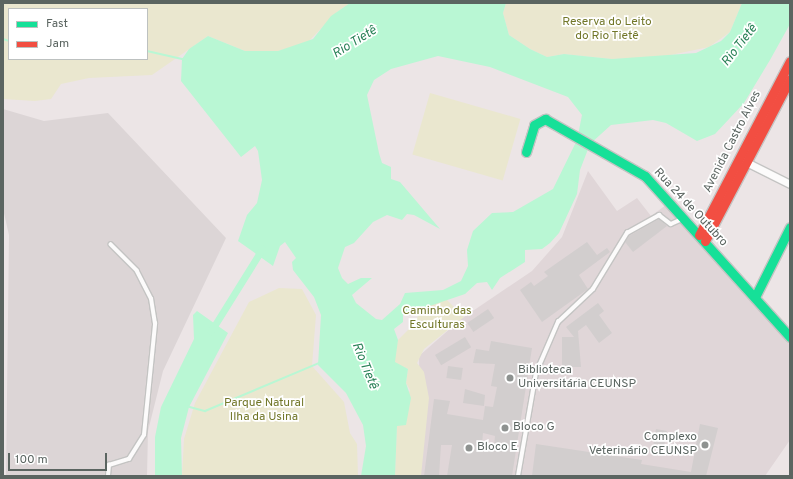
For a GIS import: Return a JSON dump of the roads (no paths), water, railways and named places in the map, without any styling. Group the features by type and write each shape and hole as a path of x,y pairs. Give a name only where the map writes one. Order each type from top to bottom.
{"street":[{"name":"Avenida Castro Alves","path":"702,238 790,61"},
{"name":"Avenida Castro Alves","path":"742,160 790,80"},
{"name":"Rua 24 de Outubro","path":"526,152 539,119 553,121 645,176 790,337"},
{"path":"742,160 790,184"},
{"path":"755,297 790,227"}],"lane":[{"path":"518,476 536,373 558,322 593,289 627,233 659,215 671,224 684,218"},
{"path":"108,476 109,465 129,459 144,435 155,324 151,299 136,271 111,245"}],"water":[{"name":"Rio Tietê","path":"350,3 506,3 503,13 509,35 530,49 547,57 564,54 612,59 696,53 721,41 730,32 742,3 790,3 790,24 770,60 744,103 715,134 697,141 666,123 653,120 611,125 590,144 580,170 577,194 559,233 550,243 542,249 525,250 525,262 500,278 492,290 487,282 477,283 465,294 403,315 403,322 394,329 398,340 395,362 408,369 406,383 411,398 406,425 397,426 395,476 361,476 366,446 363,425 346,393 318,365 321,315 314,297 293,270 292,262 296,258 285,242 280,246 273,266 238,241 247,215 257,203 262,180 258,151 255,146 241,157 181,81 182,59 189,49 208,36 245,51 278,51 313,39 331,16","holes":["438,56 490,67 568,97 582,115 577,140 553,189 513,212 492,213 473,231 467,250 468,266 461,281 443,290 405,293 400,304 382,320 376,319 356,303 352,295 372,278 361,278 348,284 342,278 338,268 345,247 354,243 373,222 387,215 402,220 407,214 414,215 440,229 400,182 391,179 391,167 382,163 367,95 374,80 391,69"]},
{"path":"197,311 228,333 189,407 181,438 182,476 155,476 155,437 161,407 194,339 193,315"}],"waterway":[{"path":"3,39 8,41"},
{"path":"148,51 183,59"},
{"path":"211,331 262,249"},
{"path":"186,406 205,411 319,363"}],"place":[{"name":"Biblioteca Universitária CEUNSP","path":"510,378"},
{"name":"Bloco G","path":"505,428"},
{"name":"Complexo Veterinário CEUNSP","path":"705,445"},
{"name":"Bloco E","path":"469,448"}],"park label":[{"name":"Reserva do Leito do Rio Tietê","path":"607,30"},
{"name":"Caminho das Esculturas","path":"437,319"},
{"name":"Parque Natural Ilha da Usina","path":"264,411"}]}
